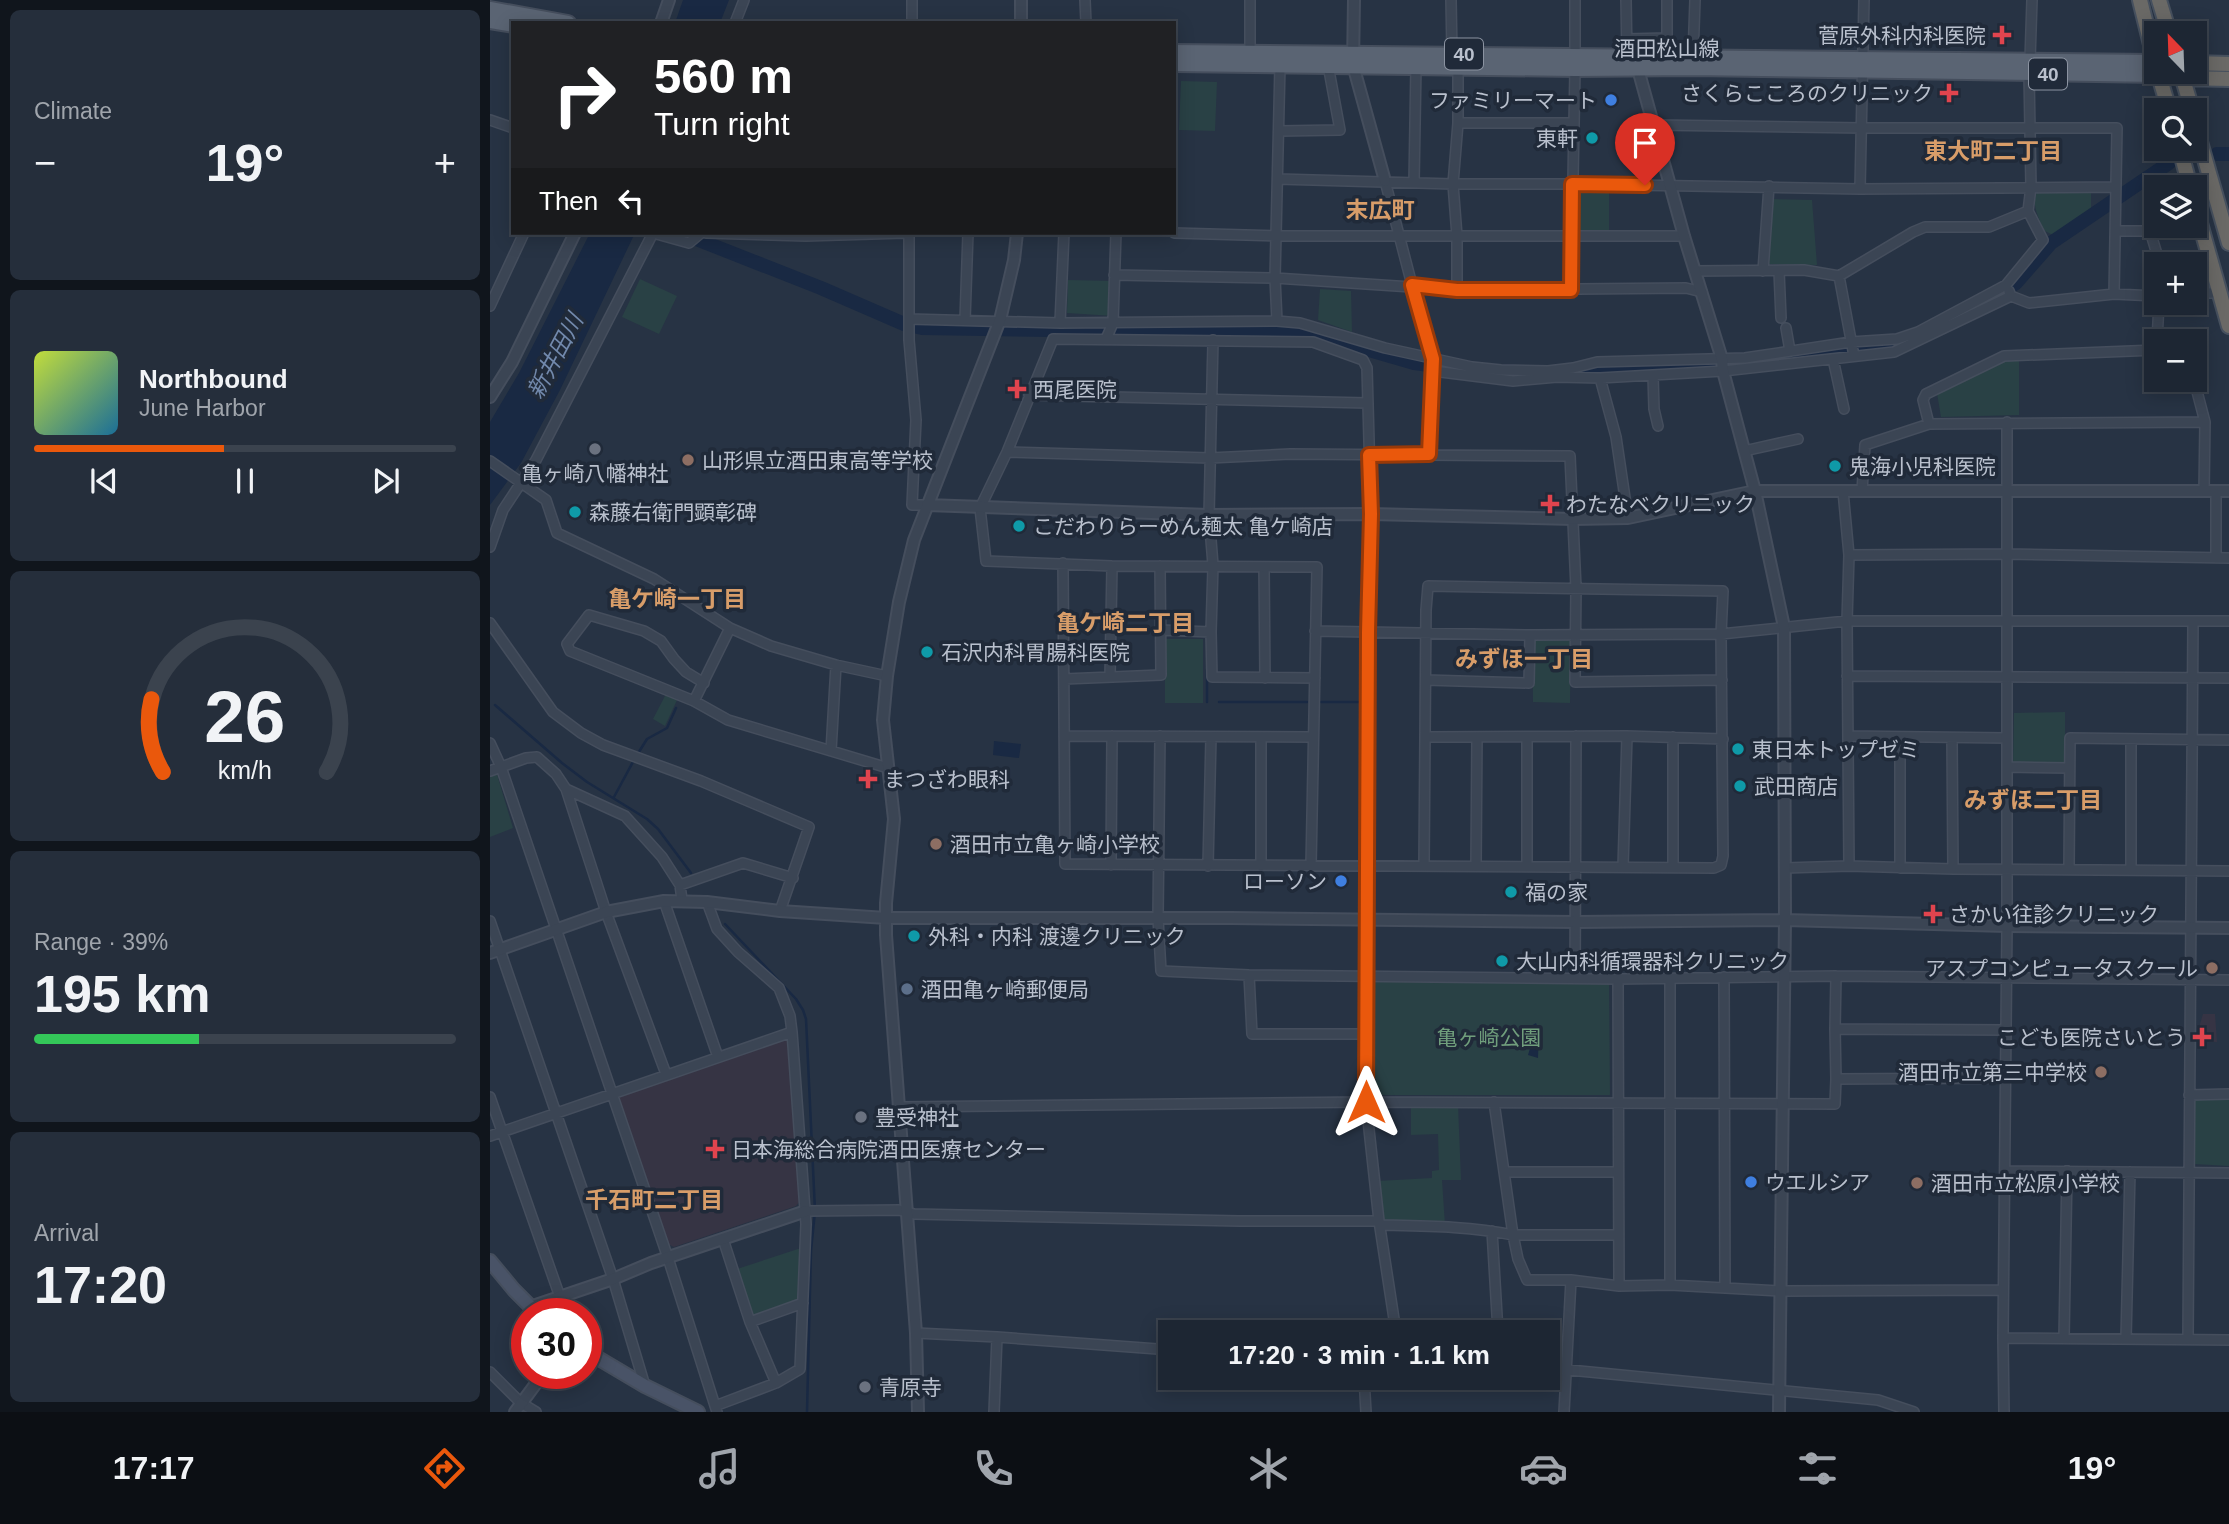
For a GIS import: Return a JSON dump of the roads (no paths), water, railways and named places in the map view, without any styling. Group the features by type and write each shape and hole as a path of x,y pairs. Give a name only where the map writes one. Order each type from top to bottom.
{"highway":[{"path":"2140,0 2145,21"},
{"path":"2159,0 2165,21"},
{"path":"2207,63 2229,64"},
{"path":"2207,77 2229,79"},
{"path":"2205,161 2229,243"},
{"path":"2204,238 2229,326"}],"main road":[{"path":"490,4 560,21"},
{"path":"490,21 511,25"},
{"name":"酒田松山線","path":"1176,52 1353,59 1575,62 1638,69 1862,65 2144,67"},
{"name":"酒田松山線","path":"1575,62 1627,57 1693,57 1862,65"},
{"name":"酒田松山線","path":"1176,64 1328,65 1353,59 1416,66 1455,60"},
{"path":"491,1265 522,1298"},
{"path":"602,1360 645,1386 698,1412"}],"street":[{"path":"662,21 669,0"},
{"path":"736,21 744,0"},
{"path":"912,0 912,21"},
{"path":"1021,0 1021,21"},
{"path":"1085,0 1086,21"},
{"path":"1250,0 1250,53"},
{"path":"1354,0 1353,59 1433,359 1429,454"},
{"path":"1451,0 1458,123 1453,184 1457,290"},
{"path":"1571,290 1575,0"},
{"path":"1626,0 1627,57 1638,69 1723,365 1755,491 1784,627 1784,1104 1779,1412"},
{"path":"1627,39 1667,38 1667,0"},
{"path":"1693,57 1695,0"},
{"path":"1860,189 1864,0"},
{"path":"1433,371 1513,380 1653,375 1851,342 1897,339 1918,332 2006,285 2043,240 2028,211 2031,187 2029,67 2032,0"},
{"path":"1277,321 1280,65"},
{"path":"1280,131 1340,130 1328,65"},
{"path":"1414,182 1416,66"},
{"path":"490,120 511,127"},
{"path":"1458,123 1573,123"},
{"path":"1653,125 2117,128 2114,294"},
{"path":"1278,179 1453,184 1860,189 2031,187 2116,190"},
{"path":"1763,271 1769,186"},
{"path":"1695,271 1804,270 1839,276 1926,227 1989,227 2028,211"},
{"path":"2117,231 2150,231 2156,252"},
{"path":"1176,233 1277,236 1684,236"},
{"path":"490,306 523,235"},
{"path":"490,397 512,362 574,235"},
{"path":"490,547 517,480 536,460 652,235"},
{"path":"660,235 689,243 699,235"},
{"path":"907,235 909,319 916,420 912,505 1209,515 1371,514 1573,519 1629,518 1755,491 2229,491"},
{"path":"965,320 968,235"},
{"path":"918,1412 916,1334 886,918 894,819 883,720 899,602 914,540 1000,320 1014,260 1017,235"},
{"path":"1060,323 1064,235"},
{"path":"1106,340 1113,323 1116,235"},
{"path":"1779,271 1781,318"},
{"path":"1114,275 1276,278 1457,290 1686,288 1702,292"},
{"path":"1839,276 1854,356"},
{"path":"2006,285 2011,296 2029,303 2114,294 2144,295"},
{"path":"2207,293 2220,293"},
{"path":"909,319 1060,323 1277,321 1300,323 1433,359 1482,368 1548,371 1597,362 1723,365 1833,359 1894,352 2011,296"},
{"path":"1786,328 1790,351"},
{"path":"1311,866 1317,567 1112,566 986,561 980,508 1007,452 1053,339 1312,342 1363,360 1367,368 1371,514 1366,1102 1394,1320"},
{"path":"1213,340 1209,515 1213,565 1210,632 1212,677 1315,678"},
{"path":"1928,424 1923,400 1926,394 2004,356 2144,350"},
{"path":"1833,359 1844,409"},
{"path":"1653,375 1654,409 1658,426"},
{"path":"1600,378 1616,437 1629,518"},
{"path":"2196,392 2205,422 2204,491"},
{"path":"1029,395 1367,403"},
{"path":"2004,1412 2007,422"},
{"path":"1862,491 1865,445 1928,424 2205,422"},
{"path":"1744,452 1798,439"},
{"path":"1007,452 1210,458 1290,454 1570,456 1576,588 1575,682 1722,680"},
{"path":"490,461 546,500 557,533 654,579 730,628 771,646 836,666 887,676"},
{"path":"1843,491 1849,555 1849,866"},
{"path":"2216,558 2217,491"},
{"path":"490,525 503,510"},
{"path":"1849,555 2007,554 2229,558"},
{"path":"1063,563 1065,864 1714,868 1721,865 1724,856 1721,634 1723,591 1428,586 1424,865"},
{"path":"1110,677 1112,566"},
{"path":"1064,679 1161,675 1160,566"},
{"path":"1264,567 1265,678"},
{"path":"704,683 685,672 661,641 644,631 589,615 567,644 570,651 694,701 728,720 888,768"},
{"path":"1315,631 1530,635 1721,634 1847,621 2229,621"},
{"path":"2188,1339 2193,622"},
{"path":"490,625 553,712 581,733 603,745 701,781 809,827 780,911"},
{"path":"694,701 730,628"},
{"path":"1160,631 1210,632"},
{"path":"1426,680 1529,683 1530,635"},
{"path":"831,751 836,666"},
{"path":"1847,676 2229,678"},
{"path":"1064,736 1312,737"},
{"path":"1111,865 1112,736"},
{"path":"1160,736 1158,918 1161,971 1249,975 1618,979 1836,976 2229,980"},
{"path":"1575,978 1576,736"},
{"path":"1848,736 2007,738"},
{"path":"1208,866 1211,737"},
{"path":"1261,737 1261,866"},
{"path":"1424,737 1723,739"},
{"path":"1476,866 1477,737"},
{"path":"1527,737 1527,866"},
{"path":"1623,867 1626,737"},
{"path":"1673,737 1673,866"},
{"path":"1899,737 1900,868"},
{"path":"1952,737 1953,869"},
{"path":"2068,870 2070,737 2229,740"},
{"path":"2131,739 2131,869"},
{"path":"490,743 501,767 668,1258 716,1409 800,1369 806,1211 790,1016 779,988 738,952 717,929 708,902"},
{"path":"490,771 526,758 537,757 556,774 566,789 606,912 666,1074"},
{"path":"2007,767 2069,768"},
{"path":"566,789 625,816 662,857 680,885 682,900"},
{"path":"680,885 743,863 793,878"},
{"path":"1785,868 1849,866 2229,871"},
{"path":"495,951 606,912 682,900 780,911 886,918 1577,922 1785,920 2229,928"},
{"path":"664,901 718,1057"},
{"path":"490,921 495,951 557,1113 645,1386"},
{"path":"1249,975 1252,1034 1367,1034"},
{"path":"898,1107 1366,1102 1835,1104 1836,976"},
{"path":"1724,977 1725,1288"},
{"path":"1670,978 1670,1285"},
{"path":"1618,979 1619,1286"},
{"path":"1835,1029 2006,1030"},
{"path":"490,1136 792,1032"},
{"path":"1836,1079 2006,1078"},
{"path":"2189,1095 2229,1094"},
{"path":"490,1097 560,1297 806,1211 900,1210 1380,1223 1513,1235 1617,1235"},
{"path":"1494,1102 1513,1235 1518,1259 1527,1280 1782,1291 2003,1290"},
{"path":"2005,1171 2229,1173"},
{"path":"2064,1338 2067,1171"},
{"path":"1505,1172 1618,1172"},
{"path":"2126,1339 2130,1172"},
{"path":"1492,1231 1497,1320"},
{"path":"723,1239 751,1322 776,1382"},
{"path":"1564,1412 1571,1280"},
{"path":"751,1322 803,1303"},
{"path":"916,1334 1158,1349"},
{"path":"994,1412 997,1337"},
{"path":"2003,1338 2229,1340"},
{"path":"1560,1369 1878,1400 1914,1412"},
{"path":"490,1372 518,1407 536,1412"},
{"path":"518,1407 532,1389"},
{"path":"1365,1390 1366,1412"}],"water":[{"path":"683,0 729,0 721,21 676,21"},
{"name":"新井田川","path":"589,235 634,235 560,390 521,463 490,505 490,422 519,373"},
{"path":"994,741 1021,744 1019,758 993,755"},
{"path":"1536,1023 1539,1030 1538,1058 1528,1055 1531,1026"}],"waterway":[{"path":"2217,154 2229,154"},
{"path":"1996,294 2016,283 2051,243 2169,163"},
{"path":"686,235 904,324 922,328 1314,334 1414,363 1485,372"},
{"path":"1558,373 1741,365 1843,348 1879,346 1912,339 1925,332"},
{"path":"1208,347 1208,360"},
{"path":"1208,572 1208,598"},
{"path":"1207,670 1207,702"},
{"path":"1219,702 1307,702"},
{"path":"1321,702 1363,702"},
{"path":"495,705 587,782 647,819 658,829 691,873"},
{"path":"637,755 647,739 667,728 676,708"},
{"path":"614,797 634,760"},
{"path":"725,924 796,999 806,1019 815,1211 811,1250 807,1412"}],"place":[{"name":"菅原外科内科医院","path":"2002,35"},
{"name":"さくらこころのクリニック","path":"1949,93"},
{"name":"ファミリーマート","path":"1611,100"},
{"name":"東軒","path":"1592,138"},
{"name":"西尾医院","path":"1017,389"},
{"name":"亀ヶ崎八幡神社","path":"595,449"},
{"name":"山形県立酒田東高等学校","path":"688,460"},
{"name":"鬼海小児科医院","path":"1835,466"},
{"name":"わたなべクリニック","path":"1550,504"},
{"name":"森藤右衛門顕彰碑","path":"575,512"},
{"name":"こだわりらーめん麺太 亀ケ崎店","path":"1019,526"},
{"name":"石沢内科胃腸科医院","path":"927,652"},
{"name":"東日本トップゼミ","path":"1738,749"},
{"name":"まつざわ眼科","path":"868,779"},
{"name":"武田商店","path":"1740,786"},
{"name":"酒田市立亀ヶ崎小学校","path":"936,844"},
{"name":"ローソン","path":"1341,881"},
{"name":"福の家","path":"1511,892"},
{"name":"さかい往診クリニック","path":"1933,914"},
{"name":"外科・内科 渡邊クリニック","path":"914,936"},
{"name":"大山内科循環器科クリニック","path":"1502,961"},
{"name":"アスプコンピュータスクール","path":"2212,968"},
{"name":"酒田亀ヶ崎郵便局","path":"907,989"},
{"name":"こども医院さいとう","path":"2202,1037"},
{"name":"酒田市立第三中学校","path":"2101,1072"},
{"name":"豊受神社","path":"861,1117"},
{"name":"日本海総合病院酒田医療センター","path":"715,1149"},
{"name":"ウエルシア","path":"1751,1182"},
{"name":"酒田市立松原小学校","path":"1917,1183"},
{"name":"青原寺","path":"865,1387"}],"district":[{"name":"東大町二丁目","path":"1993,151"},
{"name":"末広町","path":"1380,210"},
{"name":"亀ケ崎一丁目","path":"677,599"},
{"name":"亀ケ崎二丁目","path":"1125,623"},
{"name":"みずほ一丁目","path":"1524,659"},
{"name":"みずほ二丁目","path":"2033,800"},
{"name":"千石町二丁目","path":"654,1200"}],"park label":[{"name":"亀ヶ崎公園","path":"1489,1037"}]}
